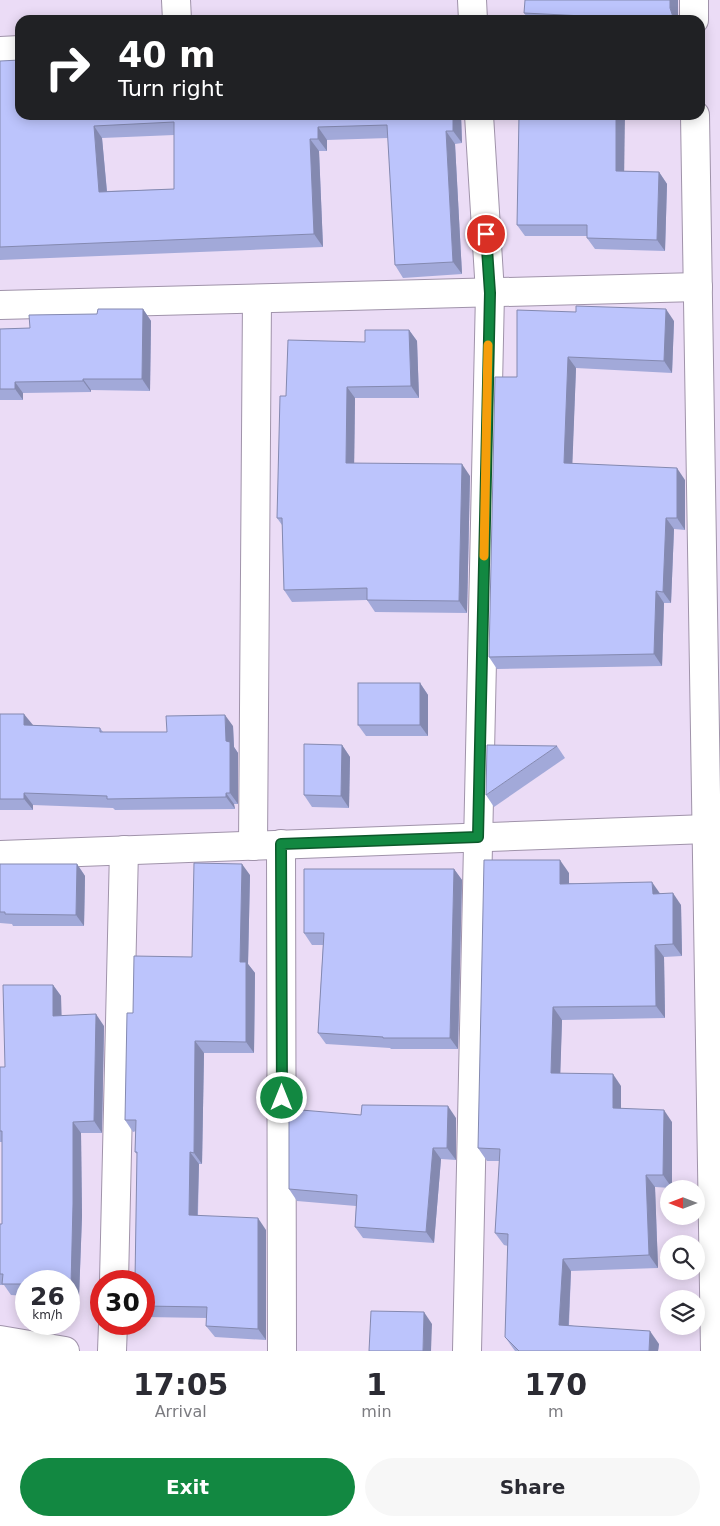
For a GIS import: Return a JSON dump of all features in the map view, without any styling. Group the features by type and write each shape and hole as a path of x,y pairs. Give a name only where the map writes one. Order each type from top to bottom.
{"street":[{"path":"176,0 177,15"},
{"path":"472,0 473,15"},
{"path":"694,0 694,15"},
{"path":"0,51 15,50"},
{"path":"467,1351 490,293 479,120"},
{"path":"695,120 709,258 698,288 707,829 714,928 715,1351"},
{"path":"0,305 698,288"},
{"path":"253,846 257,299"},
{"path":"0,854 707,829"},
{"path":"281,844 282,1351"},
{"path":"114,1270 124,850"},
{"path":"112,1351 113,1335"},
{"path":"0,1340 65,1351"}],"building":[{"path":"525,0 670,0 672,15 564,15 524,13"},
{"path":"15,60 15,120 453,120 453,131 446,131 453,262 395,265 387,125 318,127 318,139 310,139 314,234 0,247 0,61","holes":["174,122 174,189 99,192 94,126"]},
{"path":"519,120 616,120 616,171 659,172 657,240 587,238 587,225 517,225"},
{"path":"576,306 666,309 664,361 568,357 564,463 677,468 677,518 666,518 663,592 656,591 654,654 489,657 495,377 517,377 517,310 576,312"},
{"path":"98,309 143,309 142,379 15,382 15,389 0,389 0,329 30,328 29,315 97,314"},
{"path":"365,330 409,330 411,386 347,387 346,463 462,464 459,601 367,600 367,588 284,590 282,518 277,518 280,396 286,396 288,340 365,342"},
{"path":"358,683 420,683 420,725 358,725"},
{"path":"0,714 24,714 24,725 100,728 100,732 167,732 166,716 225,715 226,741 230,742 230,793 226,793 226,797 107,799 107,796 24,793 24,799 0,799"},
{"path":"304,744 342,745 341,796 304,795"},
{"path":"487,745 557,746 486,795"},
{"path":"484,860 560,860 560,884 652,882 653,894 673,893 673,944 655,945 656,1006 553,1007 551,1073 613,1074 613,1108 664,1110 663,1175 646,1175 649,1255 563,1259 559,1325 650,1331 649,1351 519,1351 505,1337 508,1234 495,1233 500,1149 478,1148"},
{"path":"194,863 242,864 240,962 246,962 246,1042 195,1041 194,1153 190,1152 189,1215 258,1218 258,1329 206,1326 207,1307 155,1306 155,1270 135,1270 136,1120 125,1120 127,1013 133,1013 134,956 192,957"},
{"path":"0,864 77,864 76,915 5,914 5,912 0,912"},
{"path":"304,869 454,869 450,1038 383,1038 318,1033 324,933 304,933"},
{"path":"3,985 53,985 53,1016 96,1014 94,1121 73,1122 71,1270 15,1270 15,1284 2,1284 3,1274 0,1274 2,1131 0,1131 0,1067 5,1067"},
{"path":"362,1105 448,1106 447,1148 433,1148 426,1232 355,1227 357,1195 289,1189 289,1109 361,1115"},
{"path":"371,1311 424,1312 423,1351 369,1351"}],"slow traffic":[{"path":"484,556 488,345"}],"route":[{"path":"282,1098 281,844 478,837 490,293 486,234"}]}
